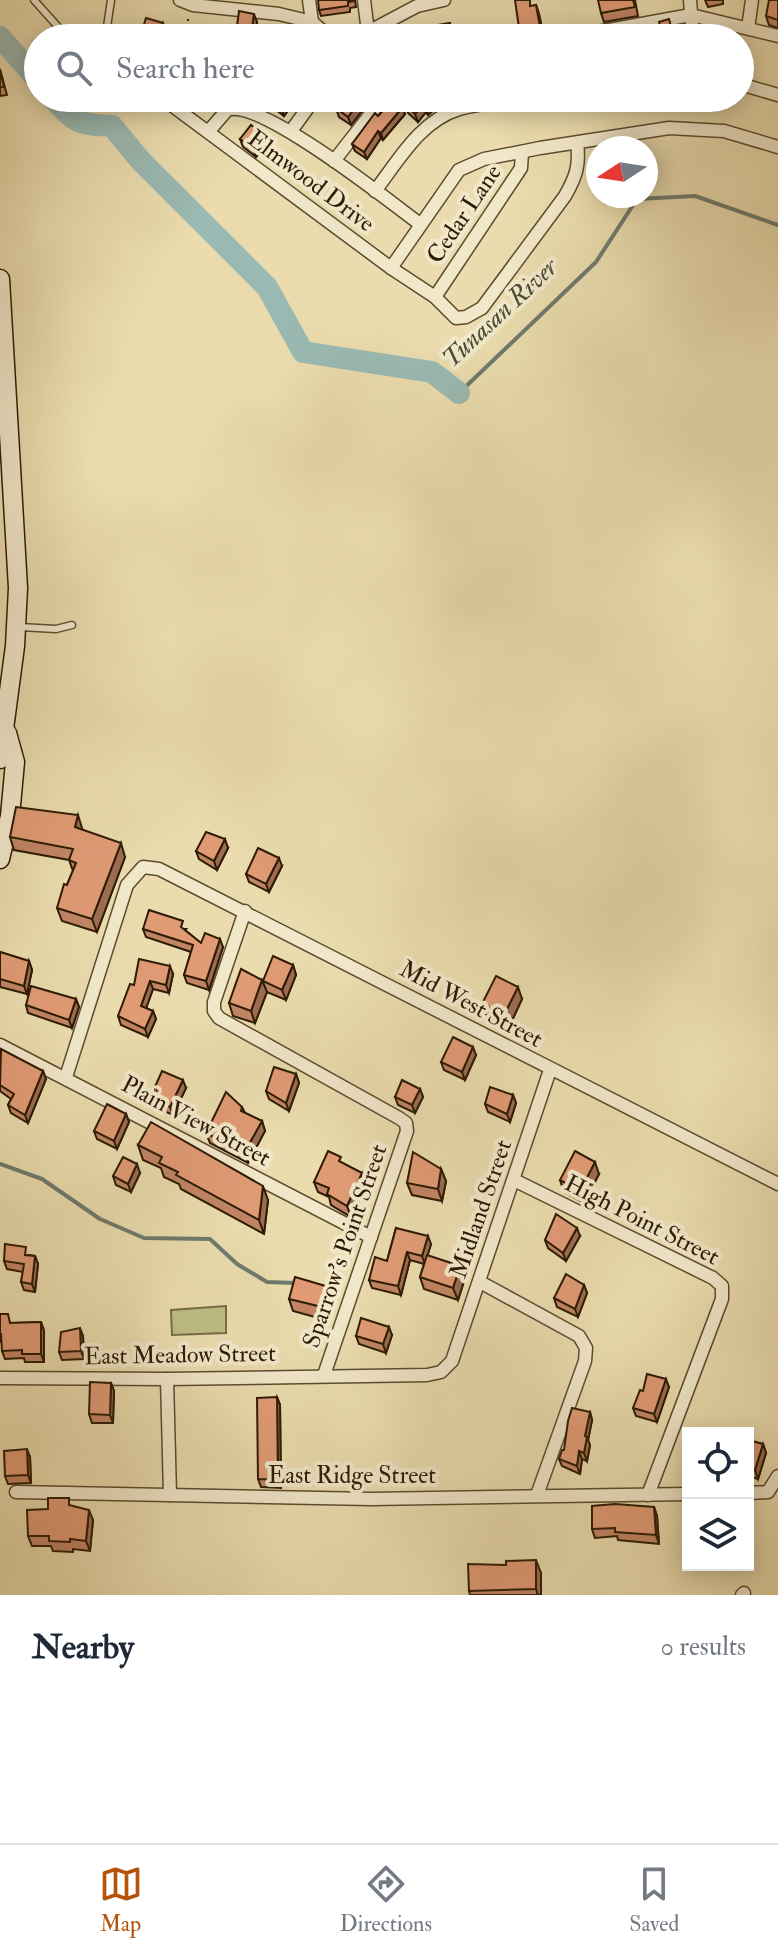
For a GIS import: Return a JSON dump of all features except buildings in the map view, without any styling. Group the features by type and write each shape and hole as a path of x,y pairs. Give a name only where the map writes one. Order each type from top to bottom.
{"main road":[{"path":"0,279 18,572 16,627 0,759"},
{"path":"0,859 15,762 5,726"}],"street":[{"path":"180,0 193,5 279,14 314,24"},
{"path":"309,0 312,22"},
{"path":"364,0 365,24"},
{"path":"383,24 416,3 444,0"},
{"path":"690,0 692,24"},
{"path":"749,24 752,0"},
{"path":"642,24 691,15 730,24"},
{"path":"754,30 778,36"},
{"path":"754,88 778,95"},
{"name":"Elmwood Drive","path":"181,112 391,268 435,297 456,318 466,317 482,308 565,196 577,176 580,160 577,143"},
{"path":"208,132 225,112"},
{"path":"245,112 291,131 420,224"},
{"path":"291,131 305,112"},
{"path":"334,161 372,112"},
{"path":"375,191 417,135 438,118 453,112"},
{"path":"391,268 459,170 484,159 669,128 724,131 778,147"},
{"name":"Cedar Lane","path":"435,297 521,168 522,152"},
{"name":"Mid West Street","path":"66,1077 127,885 143,867 159,869 778,1184"},
{"name":"Sparrow's Point Street","path":"245,911 214,1002 214,1011 219,1018 406,1123 407,1131 324,1375"},
{"name":"Plain View Street","path":"0,1045 371,1237"},
{"name":"Midland Street","path":"452,1361 550,1070"},
{"name":"High Point Street","path":"514,1180 713,1278 722,1286 722,1299 648,1495"},
{"path":"480,1282 579,1336 586,1348 585,1361 537,1495"},
{"name":"East Meadow Street","path":"0,1378 427,1375 441,1372 452,1361"},
{"path":"167,1379 170,1495"},
{"path":"754,1493 768,1492 775,1482"},
{"name":"East Ridge Street","path":"16,1492 371,1499 682,1494"}],"lane":[{"path":"34,0 55,24"},
{"path":"107,24 111,0"},
{"path":"16,627 56,629 72,625"}],"path":[{"path":"187,24 193,5"}],"shaded area":[{"path":"226,1306 226,1333 172,1335 171,1310"}],"waterway":[{"name":"Tunasan River","path":"0,37 24,64"},
{"name":"Tunasan River","path":"66,112 78,121 112,126 140,160 267,287 303,352 432,372 459,393"},
{"name":"Tunasan River","path":"459,393 596,262 637,199 695,196 778,225"},
{"path":"0,1164 42,1179 100,1219 144,1238 210,1239 237,1264 267,1282 296,1283"}]}
